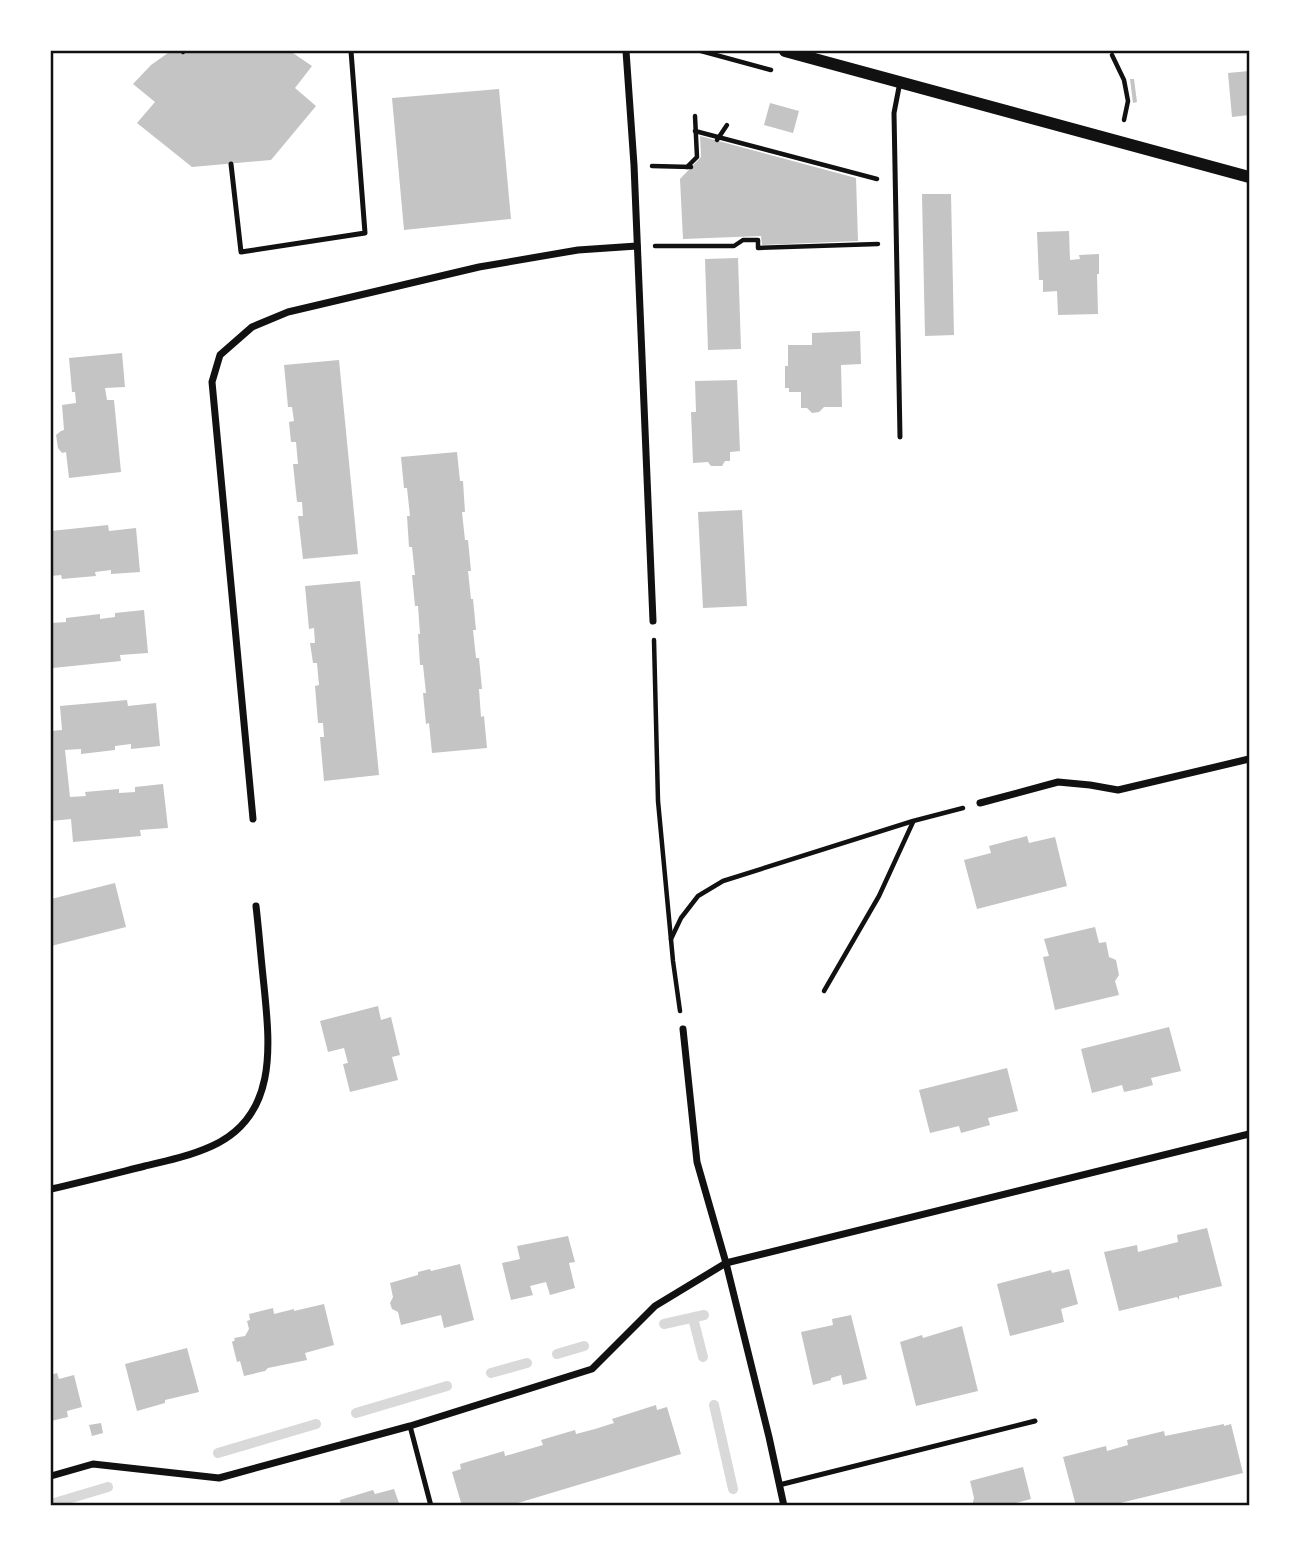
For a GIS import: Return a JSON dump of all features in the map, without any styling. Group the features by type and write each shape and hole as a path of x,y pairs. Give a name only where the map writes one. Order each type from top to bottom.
{"street":[{"path":"626,51 634,165 653,621"},
{"path":"785,51 1249,177"},
{"path":"253,819 212,383 220,355 251,327 288,312 479,267 578,250 637,246"},
{"path":"980,803 1058,782 1118,790 1249,760"},
{"path":"51,1189 191,1155 214,1145 232,1133 247,1118 267,1075 269,1037 256,905"},
{"path":"683,1029 697,1162 726,1263 784,1506"},
{"path":"51,1476 93,1464 219,1478 410,1426 592,1369 655,1306 726,1263 1249,1134"}],"lane":[{"path":"231,164 241,252 365,233 351,51"},
{"path":"900,82 894,113 900,437"},
{"path":"779,1485 1035,1421"},
{"path":"410,1426 431,1506"}],"path":[{"path":"1112,54 1124,80 1128,101 1124,121"},
{"path":"634,165 689,167 696,157 695,116"},
{"path":"718,139 727,125"},
{"path":"695,131 895,184"},
{"path":"637,246 734,246 743,240 758,240 758,248 896,243"},
{"path":"653,621 659,801 671,940 683,1029"},
{"path":"671,940 681,918 698,896 723,881 913,821 980,803"},
{"path":"824,991 879,896 913,821"}],"building":[{"path":"290,51 312,66 295,88 316,106 271,160 192,167 137,123 155,102 133,84 151,65 168,53"},
{"path":"1249,71 1249,115 1232,117 1228,73"},
{"path":"1130,79 1134,79 1137,102 1133,103"},
{"path":"499,89 511,219 404,230 392,98"},
{"path":"770,103 799,111 793,133 764,125"},
{"path":"700,136 856,178 858,241 762,245 761,236 683,239 680,179 701,157"},
{"path":"922,194 951,194 954,335 925,336"},
{"path":"1069,231 1070,260 1080,259 1079,255 1099,254 1098,314 1058,315 1057,291 1043,292 1043,280 1039,280 1037,232"},
{"path":"738,258 741,349 708,350 705,259"},
{"path":"860,331 861,364 841,365 842,407 824,407 819,412 812,413 807,408 801,408 801,392 789,392 789,388 785,388 788,345 812,345 812,333"},
{"path":"122,353 125,387 105,388 107,400 114,400 121,472 69,478 66,452 62,453 58,448 56,435 64,430 62,405 76,403 75,392 72,392 69,358"},
{"path":"339,360 358,554 303,559 298,516 303,516 302,502 297,502 293,464 298,464 296,442 291,442 289,422 294,421 292,407 288,407 284,365"},
{"path":"737,380 740,451 730,452 730,461 725,461 722,466 711,466 708,462 693,463 691,412 696,412 695,381"},
{"path":"457,452 460,481 463,481 465,512 462,512 465,540 468,540 471,571 468,571 476,630 473,630 476,658 479,658 481,717 484,716 487,748 432,753 429,723 426,724 418,606 415,606 412,547 409,547 407,516 410,516 401,457"},
{"path":"742,510 747,606 703,608 698,512"},
{"path":"108,525 109,531 136,528 140,572 111,574 111,570 95,572 96,576 62,579 61,575 51,576 51,531"},
{"path":"360,581 379,775 324,781 320,737 324,737 323,723 318,723 315,686 319,685 317,663 313,663 310,643 315,643 314,628 309,629 305,586"},
{"path":"144,610 148,653 120,655 121,661 53,668 51,623 66,622 66,618 100,614 100,619 115,617 115,613"},
{"path":"127,700 128,706 156,703 160,746 131,749 131,744 115,746 115,750 81,754 81,749 65,750 70,797 86,796 85,792 119,789 119,793 135,792 135,787 163,784 168,828 140,830 141,836 73,842 71,819 51,821 51,731 62,730 60,706"},
{"path":"1027,836 1029,843 1055,837 1067,886 977,909 964,860 991,853 989,846"},
{"path":"115,883 126,927 51,946 51,899"},
{"path":"1095,927 1099,943 1106,942 1109,957 1116,960 1119,975 1115,981 1119,995 1055,1010 1043,957 1049,956 1044,939"},
{"path":"378,1006 381,1020 391,1017 400,1055 392,1057 398,1080 350,1092 343,1064 348,1063 344,1048 328,1052 320,1021"},
{"path":"1169,1027 1181,1071 1151,1078 1153,1085 1138,1089 1124,1092 1122,1085 1092,1093 1081,1049"},
{"path":"1007,1068 1018,1111 988,1118 990,1125 961,1133 959,1126 930,1133 919,1090"},
{"path":"1207,1228 1222,1286 1179,1296 1179,1300 1177,1297 1119,1311 1104,1252 1137,1245 1138,1252 1178,1242 1177,1235"},
{"path":"568,1236 575,1262 569,1263 575,1288 550,1295 546,1282 530,1286 533,1295 511,1300 502,1263 520,1259 517,1246"},
{"path":"460,1264 474,1320 444,1328 441,1315 401,1325 398,1312 392,1309 390,1303 393,1297 390,1283 418,1275 418,1272"},
{"path":"1069,1269 1078,1304 1061,1309 1064,1322 1010,1336 997,1284 1051,1270 1052,1273"},
{"path":"324,1304 334,1345 305,1353 307,1360 244,1376 232,1342 234,1338 245,1336 249,1329 249,1314 273,1308 274,1314"},
{"path":"851,1315 867,1379 843,1385 841,1375 813,1385 801,1332 833,1325 832,1319"},
{"path":"962,1326 978,1391 916,1406 900,1342"},
{"path":"187,1348 199,1392 165,1400 165,1403 137,1411 125,1364"},
{"path":"57,1373 59,1379 74,1375 82,1407 67,1411 68,1417 51,1421 51,1375"},
{"path":"656,1405 657,1410 667,1407 681,1454 508,1506 462,1506 452,1472 461,1469 460,1464 504,1451 505,1456 543,1445 541,1440 575,1430 576,1434 595,1429 614,1423 612,1419"},
{"path":"101,1423 103,1433 92,1436 89,1425"},
{"path":"1231,1424 1243,1473 1108,1506 1076,1506 1063,1457 1106,1446 1107,1451 1128,1445 1127,1440 1164,1431 1165,1436"},
{"path":"1023,1467 1031,1499 1016,1503 1016,1506 972,1506 974,1498 970,1481"},
{"path":"394,1489 400,1506 341,1506 340,1500 373,1490 375,1494"}],"waterway":[{"path":"664,1324 704,1315"},
{"path":"693,1318 703,1357"},
{"path":"557,1354 584,1346"},
{"path":"491,1373 527,1363"},
{"path":"356,1413 447,1386"},
{"path":"714,1405 733,1489"},
{"path":"218,1453 316,1424"},
{"path":"51,1504 108,1487"}]}
